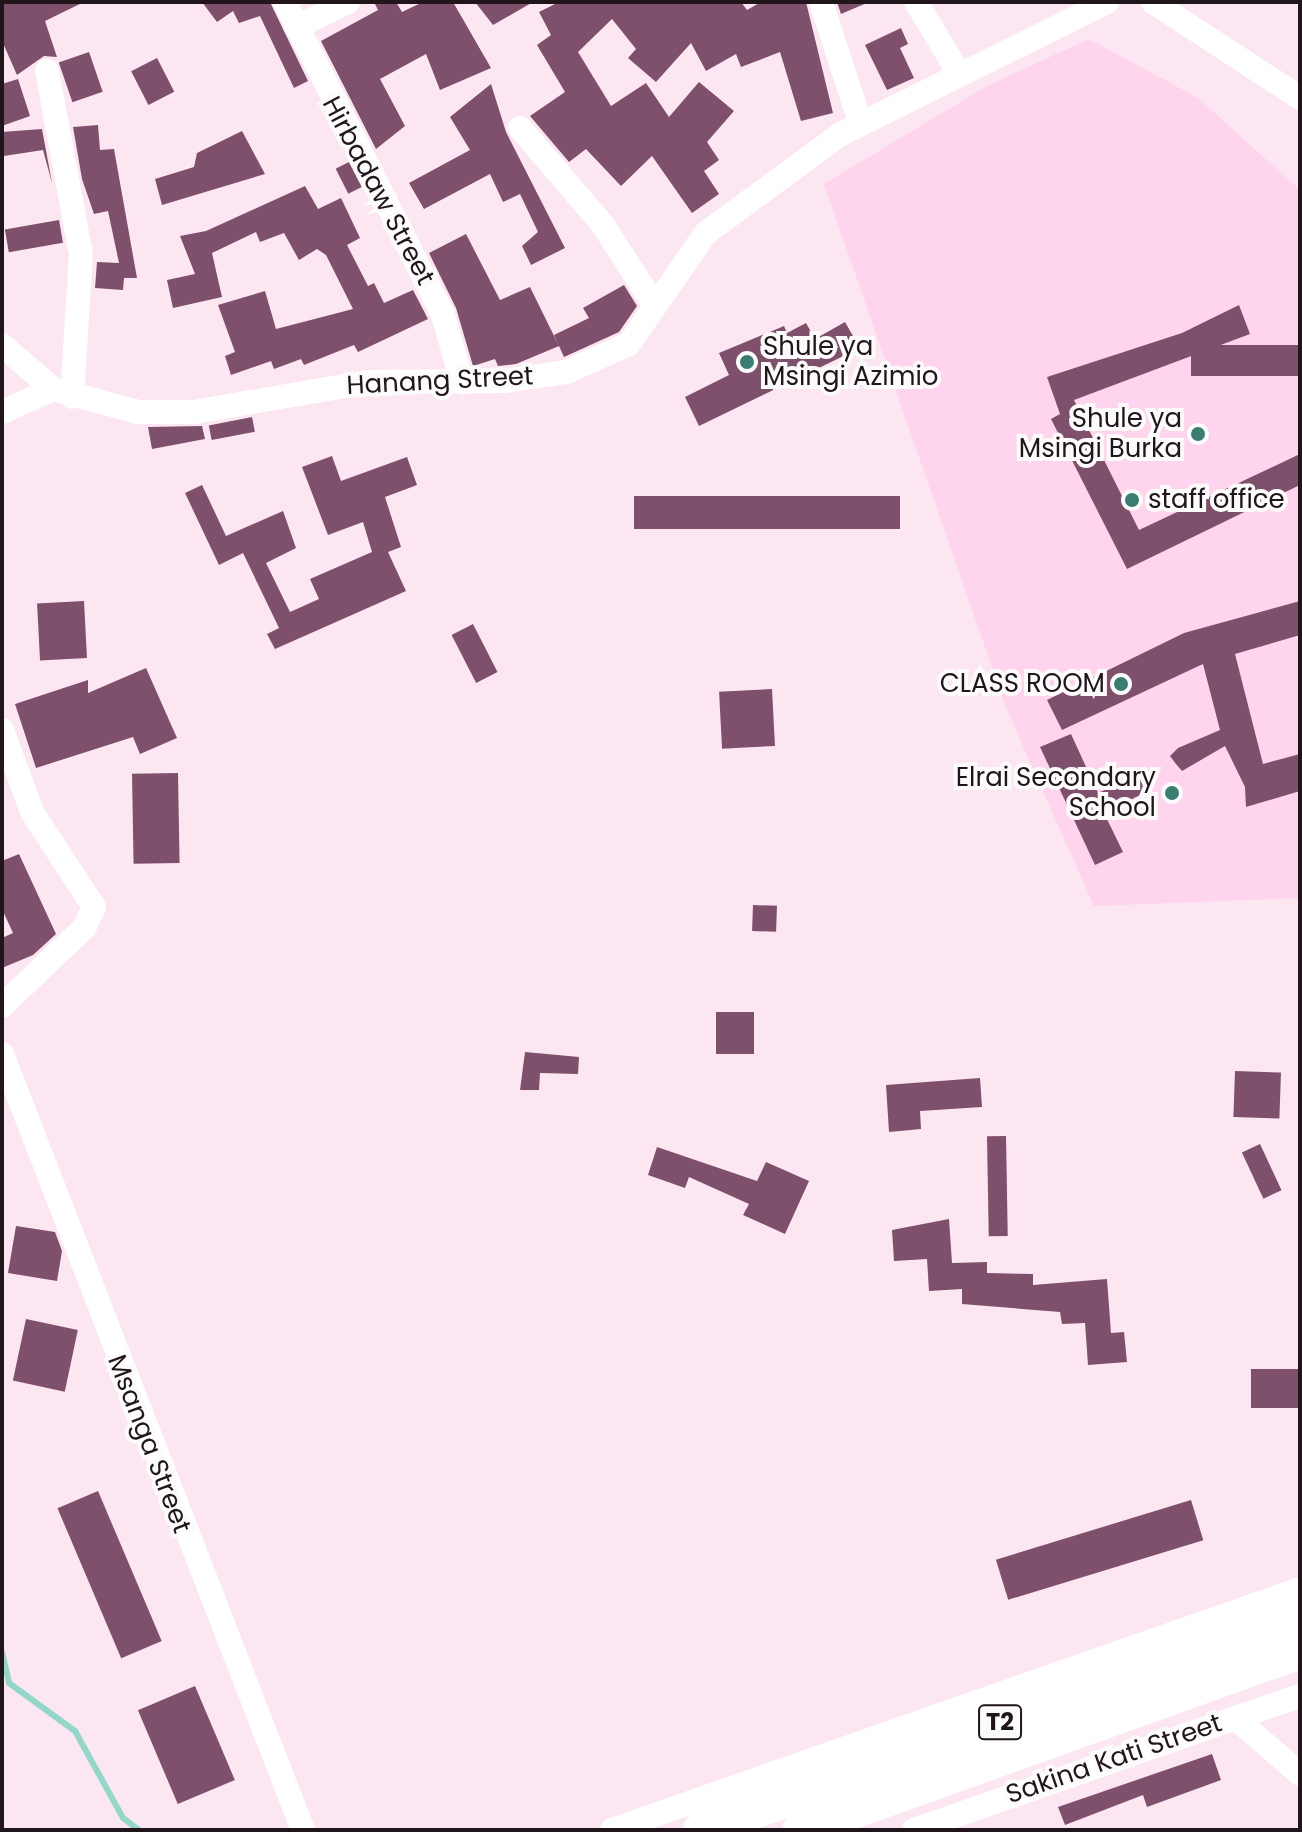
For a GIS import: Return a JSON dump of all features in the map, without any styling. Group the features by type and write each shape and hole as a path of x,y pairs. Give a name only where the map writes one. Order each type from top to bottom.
{"highway":[{"name":"T2","path":"701,1830 1300,1616"},
{"name":"T2","path":"800,1830 1300,1651"}],"street":[{"name":"Hirbadaw Street","path":"285,2 443,315 462,382"},
{"path":"296,27 348,2"},
{"path":"821,2 860,122"},
{"path":"916,2 960,75"},
{"name":"Hanang Street","path":"2,345 63,393 138,412 194,412 355,384 534,378 581,366 627,346 723,217 860,122 1107,2"},
{"path":"1153,2 1300,98"},
{"path":"2,412 63,393 81,255 47,71"},
{"path":"520,128 603,225 655,306"},
{"path":"2,730 32,812 94,907 84,928 2,1006"},
{"name":"Msanga Street","path":"2,1054 303,1830"},
{"path":"612,1830 1300,1589"},
{"path":"1235,1718 1300,1696"},
{"name":"Sakina Kati Street","path":"914,1830 1235,1718 1300,1774"}],"shaded area":[{"path":"1089,39 1198,98 1300,190 1300,898 1094,906 1007,710 824,184 989,85"}],"building":[{"path":"2,2 84,2 45,21 57,57 44,56 17,75 2,41"},
{"path":"202,2 270,2 308,81 294,88 260,16 239,23 233,11 217,22"},
{"path":"374,2 396,2 402,12 423,2 453,2 491,68 440,90 426,54 380,79 405,126 376,149 321,41 378,10"},
{"path":"475,2 533,2 493,25"},
{"path":"559,2 741,2 747,10 761,2 806,2 833,113 801,121 780,52 741,67 736,54 706,71 691,43 656,82 628,58 636,49 612,19 578,52 611,106 646,83 669,117 699,82 734,111 707,142 719,160 704,171 719,194 692,213 652,156 621,186 586,149 569,162 530,116 565,92 537,45 551,35 539,12"},
{"path":"837,2 869,2 841,14"},
{"path":"901,28 908,44 900,48 914,78 887,90 865,45"},
{"path":"89,52 103,92 72,102 59,62"},
{"path":"157,58 174,92 148,105 131,71"},
{"path":"18,79 30,116 2,126 2,84"},
{"path":"491,84 506,132 565,248 531,265 522,246 538,232 520,194 503,202 490,174 424,209 409,183 470,150 450,117"},
{"path":"98,125 100,150 114,149 137,278 124,278 123,290 95,288 97,262 119,263 108,211 94,214 82,179 73,127"},
{"path":"42,129 52,183 43,150 4,156 2,132"},
{"path":"242,131 265,174 162,205 155,179 194,167 197,153"},
{"path":"349,162 362,187 348,194 336,169"},
{"path":"305,186 318,209 341,198 360,238 347,245 368,286 374,283 384,303 413,290 428,319 358,352 354,345 304,365 301,359 274,369 271,361 231,375 225,356 235,352 218,305 265,291 276,329 353,309 326,255 317,249 299,260 284,233 260,242 256,232 212,253 222,297 173,308 167,280 195,274 180,236 206,231"},
{"path":"59,220 63,243 9,252 5,230"},
{"path":"466,234 500,300 530,287 559,346 516,364 498,366 495,359 473,366 456,308 429,253"},
{"path":"624,285 637,306 619,332 564,357 554,335 589,318 583,308"},
{"path":"1239,305 1250,334 1074,400 1139,530 1300,454 1300,485 1127,569 1051,419 1060,414 1047,377 1182,333"},
{"path":"845,322 860,348 699,426 685,397 729,375 719,353 784,326 787,333 806,323 815,339"},
{"path":"1191,345 1300,345 1300,376 1191,376"},
{"path":"252,417 255,432 212,440 209,425"},
{"path":"202,426 205,439 152,449 148,427"},
{"path":"332,456 341,481 407,457 417,485 385,497 401,547 388,552 406,591 275,649 267,634 279,628 243,553 219,565 185,493 202,485 226,536 283,511 296,548 266,563 290,612 319,599 310,579 372,552 363,522 328,535 302,467"},
{"path":"634,496 900,496 900,529 634,529"},
{"path":"84,601 87,658 40,660 37,603"},
{"path":"1300,601 1300,635 1235,654 1263,764 1300,754 1300,791 1246,807 1245,787 1225,746 1182,771 1176,764 1170,756 1178,748 1220,730 1203,664 1062,730 1047,700 1184,633"},
{"path":"473,624 498,672 476,683 452,635"},
{"path":"146,668 177,738 140,754 133,737 36,768 15,704 88,680 88,693"},
{"path":"772,689 775,746 722,749 719,692"},
{"path":"1071,734 1098,793 1138,775 1146,792 1104,813 1123,852 1095,865 1040,747"},
{"path":"178,773 180,863 134,864 132,774"},
{"path":"19,854 56,934 33,955 2,968 2,938 13,933 2,909 2,861"},
{"path":"753,905 777,906 776,932 752,931"},
{"path":"716,1012 754,1012 754,1054 716,1054"},
{"path":"525,1052 579,1057 578,1074 540,1073 539,1090 520,1090"},
{"path":"1235,1071 1281,1073 1279,1119 1233,1117"},
{"path":"980,1078 982,1107 920,1111 921,1129 889,1132 886,1085"},
{"path":"987,1136 1006,1136 1008,1236 989,1236"},
{"path":"1260,1144 1282,1190 1263,1199 1242,1152"},
{"path":"657,1147 757,1181 766,1162 809,1181 785,1234 743,1215 749,1204 689,1177 685,1188 648,1175"},
{"path":"949,1219 952,1263 987,1262 987,1273 1033,1274 1033,1285 1107,1279 1111,1333 1124,1332 1127,1362 1088,1365 1085,1323 1062,1324 1060,1312 962,1304 962,1289 929,1291 927,1259 894,1261 892,1230"},
{"path":"16,1226 55,1232 62,1251 57,1281 8,1273"},
{"path":"26,1319 78,1330 65,1392 13,1381"},
{"path":"1251,1369 1300,1369 1300,1408 1251,1408"},
{"path":"98,1491 162,1641 121,1658 57,1508"},
{"path":"1191,1500 1203,1540 1008,1600 996,1560"},
{"path":"195,1686 235,1780 178,1804 138,1710"},
{"path":"1212,1754 1221,1780 1147,1807 1143,1795 1065,1825 1058,1807"}],"waterway":[{"path":"2,1652 9,1683 75,1731 123,1818 139,1830"}],"place":[{"name":"Shule ya Msingi Azimio","path":"747,362"},
{"name":"Shule ya Msingi Burka","path":"1198,434"},
{"name":"staff office","path":"1132,500"},
{"name":"CLASS ROOM","path":"1121,684"},
{"name":"Elrai Secondary School","path":"1172,793"}]}
